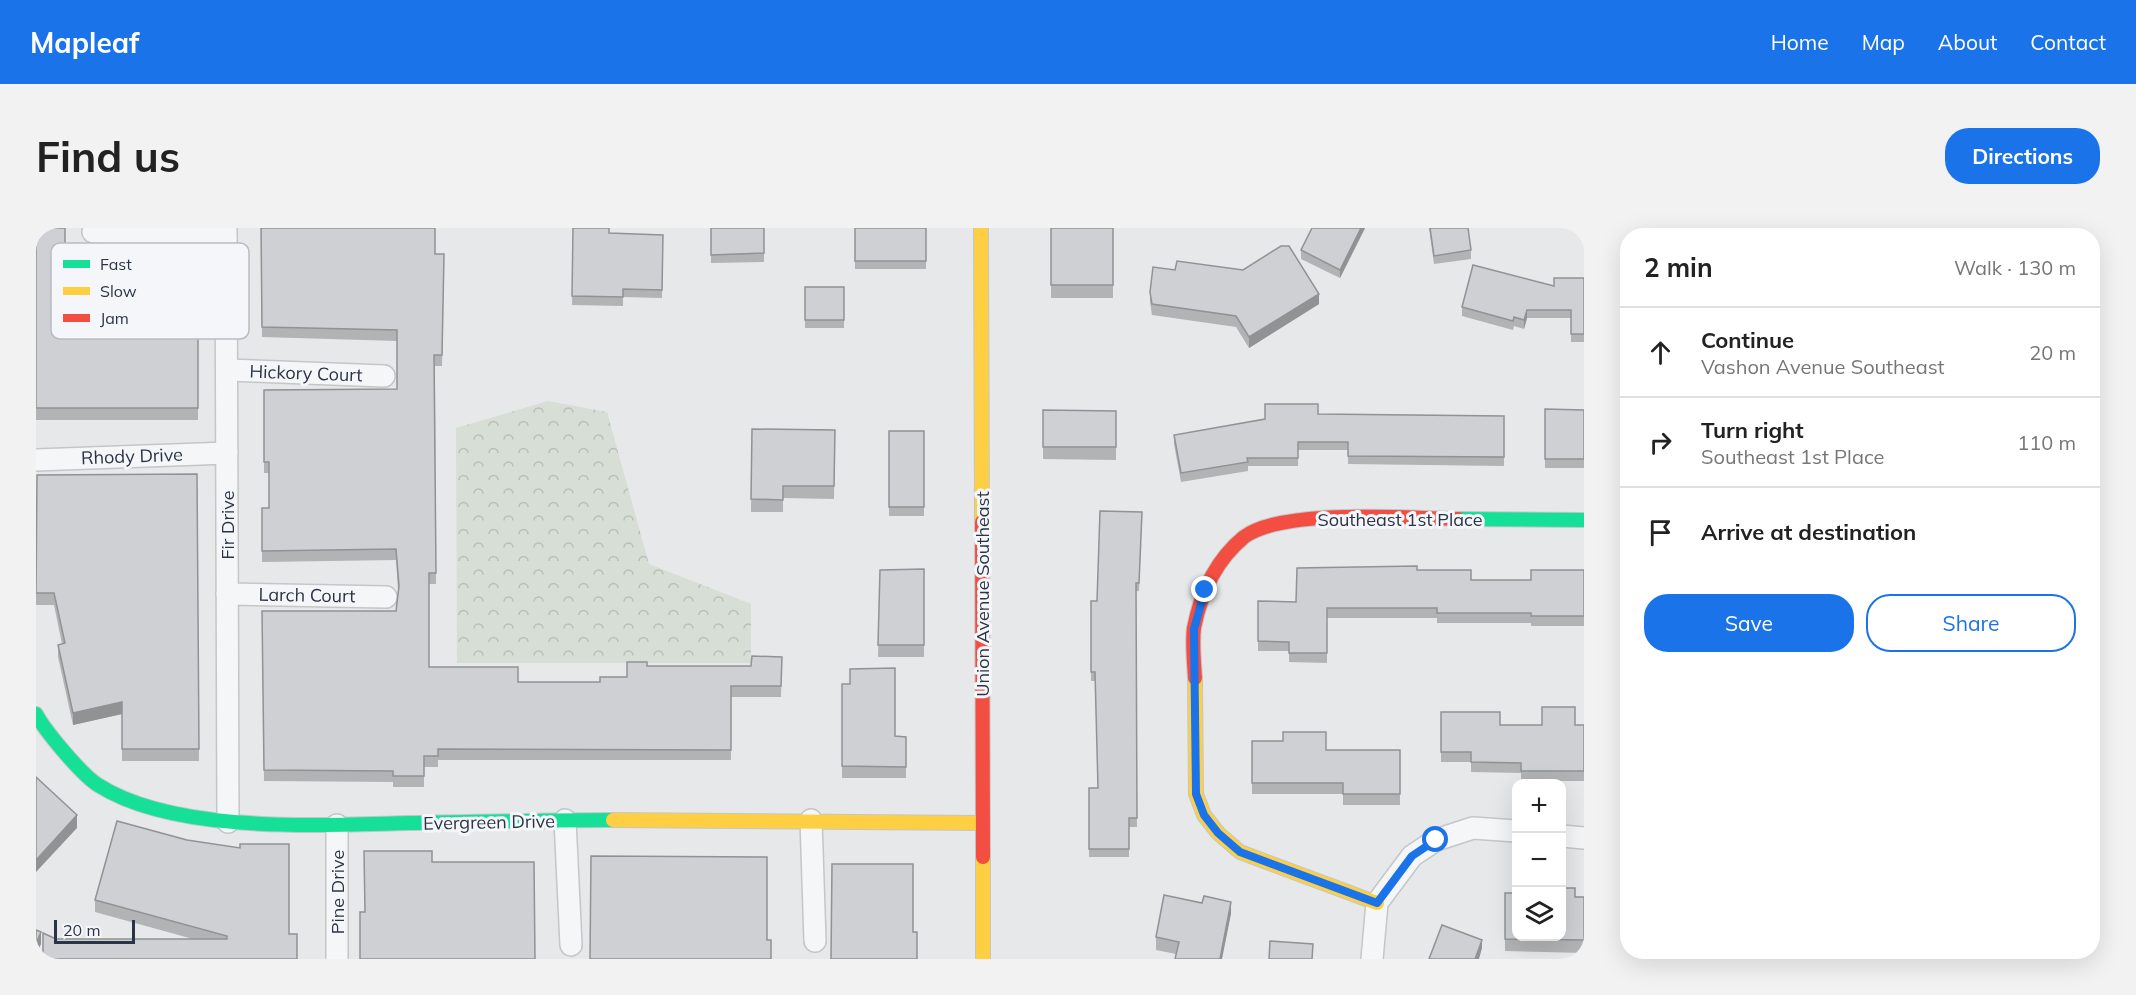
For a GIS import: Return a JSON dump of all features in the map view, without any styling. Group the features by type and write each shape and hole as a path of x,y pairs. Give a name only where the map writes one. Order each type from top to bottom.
{"street":[{"name":"Union Avenue Southeast","path":"981,228 983,959"},
{"path":"93,232 226,233"},
{"name":"Fir Drive","path":"227,339 228,822"},
{"name":"Hickory Court","path":"227,370 384,375"},
{"name":"Rhody Drive","path":"36,460 227,453"},
{"name":"Southeast 1st Place","path":"1377,903 1240,852 1218,833 1204,815 1196,794 1194,629 1205,590 1217,564 1246,536 1273,526 1319,517 1584,520"},
{"name":"Larch Court","path":"227,594 386,597"},
{"name":"Evergreen Drive","path":"36,714 43,728 97,785 153,809 228,822 337,825 565,820 811,820 982,824"},
{"path":"565,820 571,945"},
{"path":"811,820 815,941"},
{"name":"Pine Drive","path":"337,825 337,959"},
{"path":"1372,959 1377,903 1412,856 1436,840 1473,828 1512,831"},
{"path":"1566,836 1584,838"}],"green space":[{"path":"548,401 607,412 649,564 751,604 751,663 457,663 456,428"}],"building":[{"path":"36,228 65,228 65,243 51,243 51,339 198,339 198,408 36,408"},
{"path":"261,228 435,228 435,254 444,254 442,355 434,355 436,573 429,573 429,667 518,667 518,682 600,682 600,677 627,677 627,662 647,662 647,666 751,666 752,656 782,657 781,686 731,686 731,750 438,749 438,756 424,756 424,776 393,776 393,771 264,770 262,611 396,611 399,586 396,549 262,551 262,508 269,508 269,462 264,462 264,390 397,389 397,330 262,327"},
{"path":"573,228 609,228 609,233 663,235 662,290 623,289 623,297 572,296"},
{"path":"711,228 764,228 764,253 711,255"},
{"path":"855,228 926,228 926,261 855,261"},
{"path":"1051,228 1113,228 1113,285 1051,285"},
{"path":"1312,228 1361,228 1340,270 1301,250"},
{"path":"1430,228 1468,228 1471,250 1434,256"},
{"path":"1281,246 1289,246 1319,294 1249,337 1236,316 1152,304 1150,292 1153,267 1175,270 1177,261 1243,270"},
{"path":"1473,265 1554,286 1554,278 1584,278 1584,334 1571,334 1571,310 1527,310 1524,320 1514,317 1513,321 1462,307"},
{"path":"805,287 844,287 844,320 805,320"},
{"path":"1265,404 1318,404 1318,414 1504,416 1504,457 1348,456 1348,442 1298,442 1298,458 1247,458 1248,462 1181,473 1174,435 1265,419"},
{"path":"1545,409 1584,410 1584,459 1545,459"},
{"path":"1043,410 1116,411 1116,447 1043,447"},
{"path":"752,429 835,430 834,486 783,486 783,500 751,499"},
{"path":"889,431 924,431 924,507 889,507"},
{"path":"197,474 199,749 122,749 122,702 73,713 58,645 65,643 54,593 36,593 37,475"},
{"path":"1100,511 1142,512 1139,583 1136,583 1137,818 1129,818 1129,849 1089,849 1089,788 1098,788 1095,672 1091,672 1091,601 1097,601"},
{"path":"1417,566 1417,570 1471,570 1471,580 1531,580 1531,570 1584,570 1584,616 1531,616 1531,613 1437,613 1437,608 1327,608 1327,653 1289,653 1289,642 1258,641 1258,601 1296,602 1297,568"},
{"path":"924,569 924,645 878,645 880,570"},
{"path":"895,668 895,736 906,737 906,767 842,766 842,684 850,684 850,669"},
{"path":"1542,707 1575,707 1575,725 1584,725 1584,771 1521,771 1521,763 1471,762 1471,752 1441,752 1441,712 1500,712 1500,725 1542,725"},
{"path":"1283,732 1326,732 1326,750 1400,750 1400,794 1343,794 1343,783 1252,783 1252,741 1283,741"},
{"path":"36,777 77,815 36,860"},
{"path":"117,821 187,840 240,848 240,844 289,844 289,934 297,934 297,959 43,959 43,933 56,939 227,939 227,936 95,900"},
{"path":"364,851 432,851 432,862 534,862 535,959 360,959 360,912 365,912"},
{"path":"591,856 767,857 767,940 771,940 771,959 590,959"},
{"path":"832,864 913,864 913,932 917,932 917,959 831,959"},
{"path":"1566,888 1575,888 1575,897 1584,897 1584,940 1566,940"},
{"path":"1505,893 1512,893 1512,939 1505,939"},
{"path":"1164,895 1202,903 1204,896 1231,902 1220,959 1175,959 1179,942 1156,937"},
{"path":"1442,925 1482,940 1475,959 1429,959"},
{"path":"36,930 41,932 36,943"},
{"path":"1270,941 1313,944 1312,959 1269,959"}],"traffic: fast":[{"path":"1458,519 1584,520"},
{"path":"36,714 64,752 91,780 130,801 167,812 207,819 292,825 613,820"}],"traffic: slow":[{"path":"981,228 982,522"},
{"path":"1195,678 1196,794 1204,815 1218,833 1240,852 1377,903"},
{"path":"613,820 982,823"},
{"path":"983,857 983,959"}],"traffic: jam":[{"path":"1195,678 1193,634 1201,602 1218,566 1244,537 1262,528 1316,518 1458,519"},
{"path":"982,522 983,857"}],"route":[{"path":"1205,590 1194,629 1196,794 1204,815 1218,833 1240,852 1377,903 1412,856 1436,840"}]}
